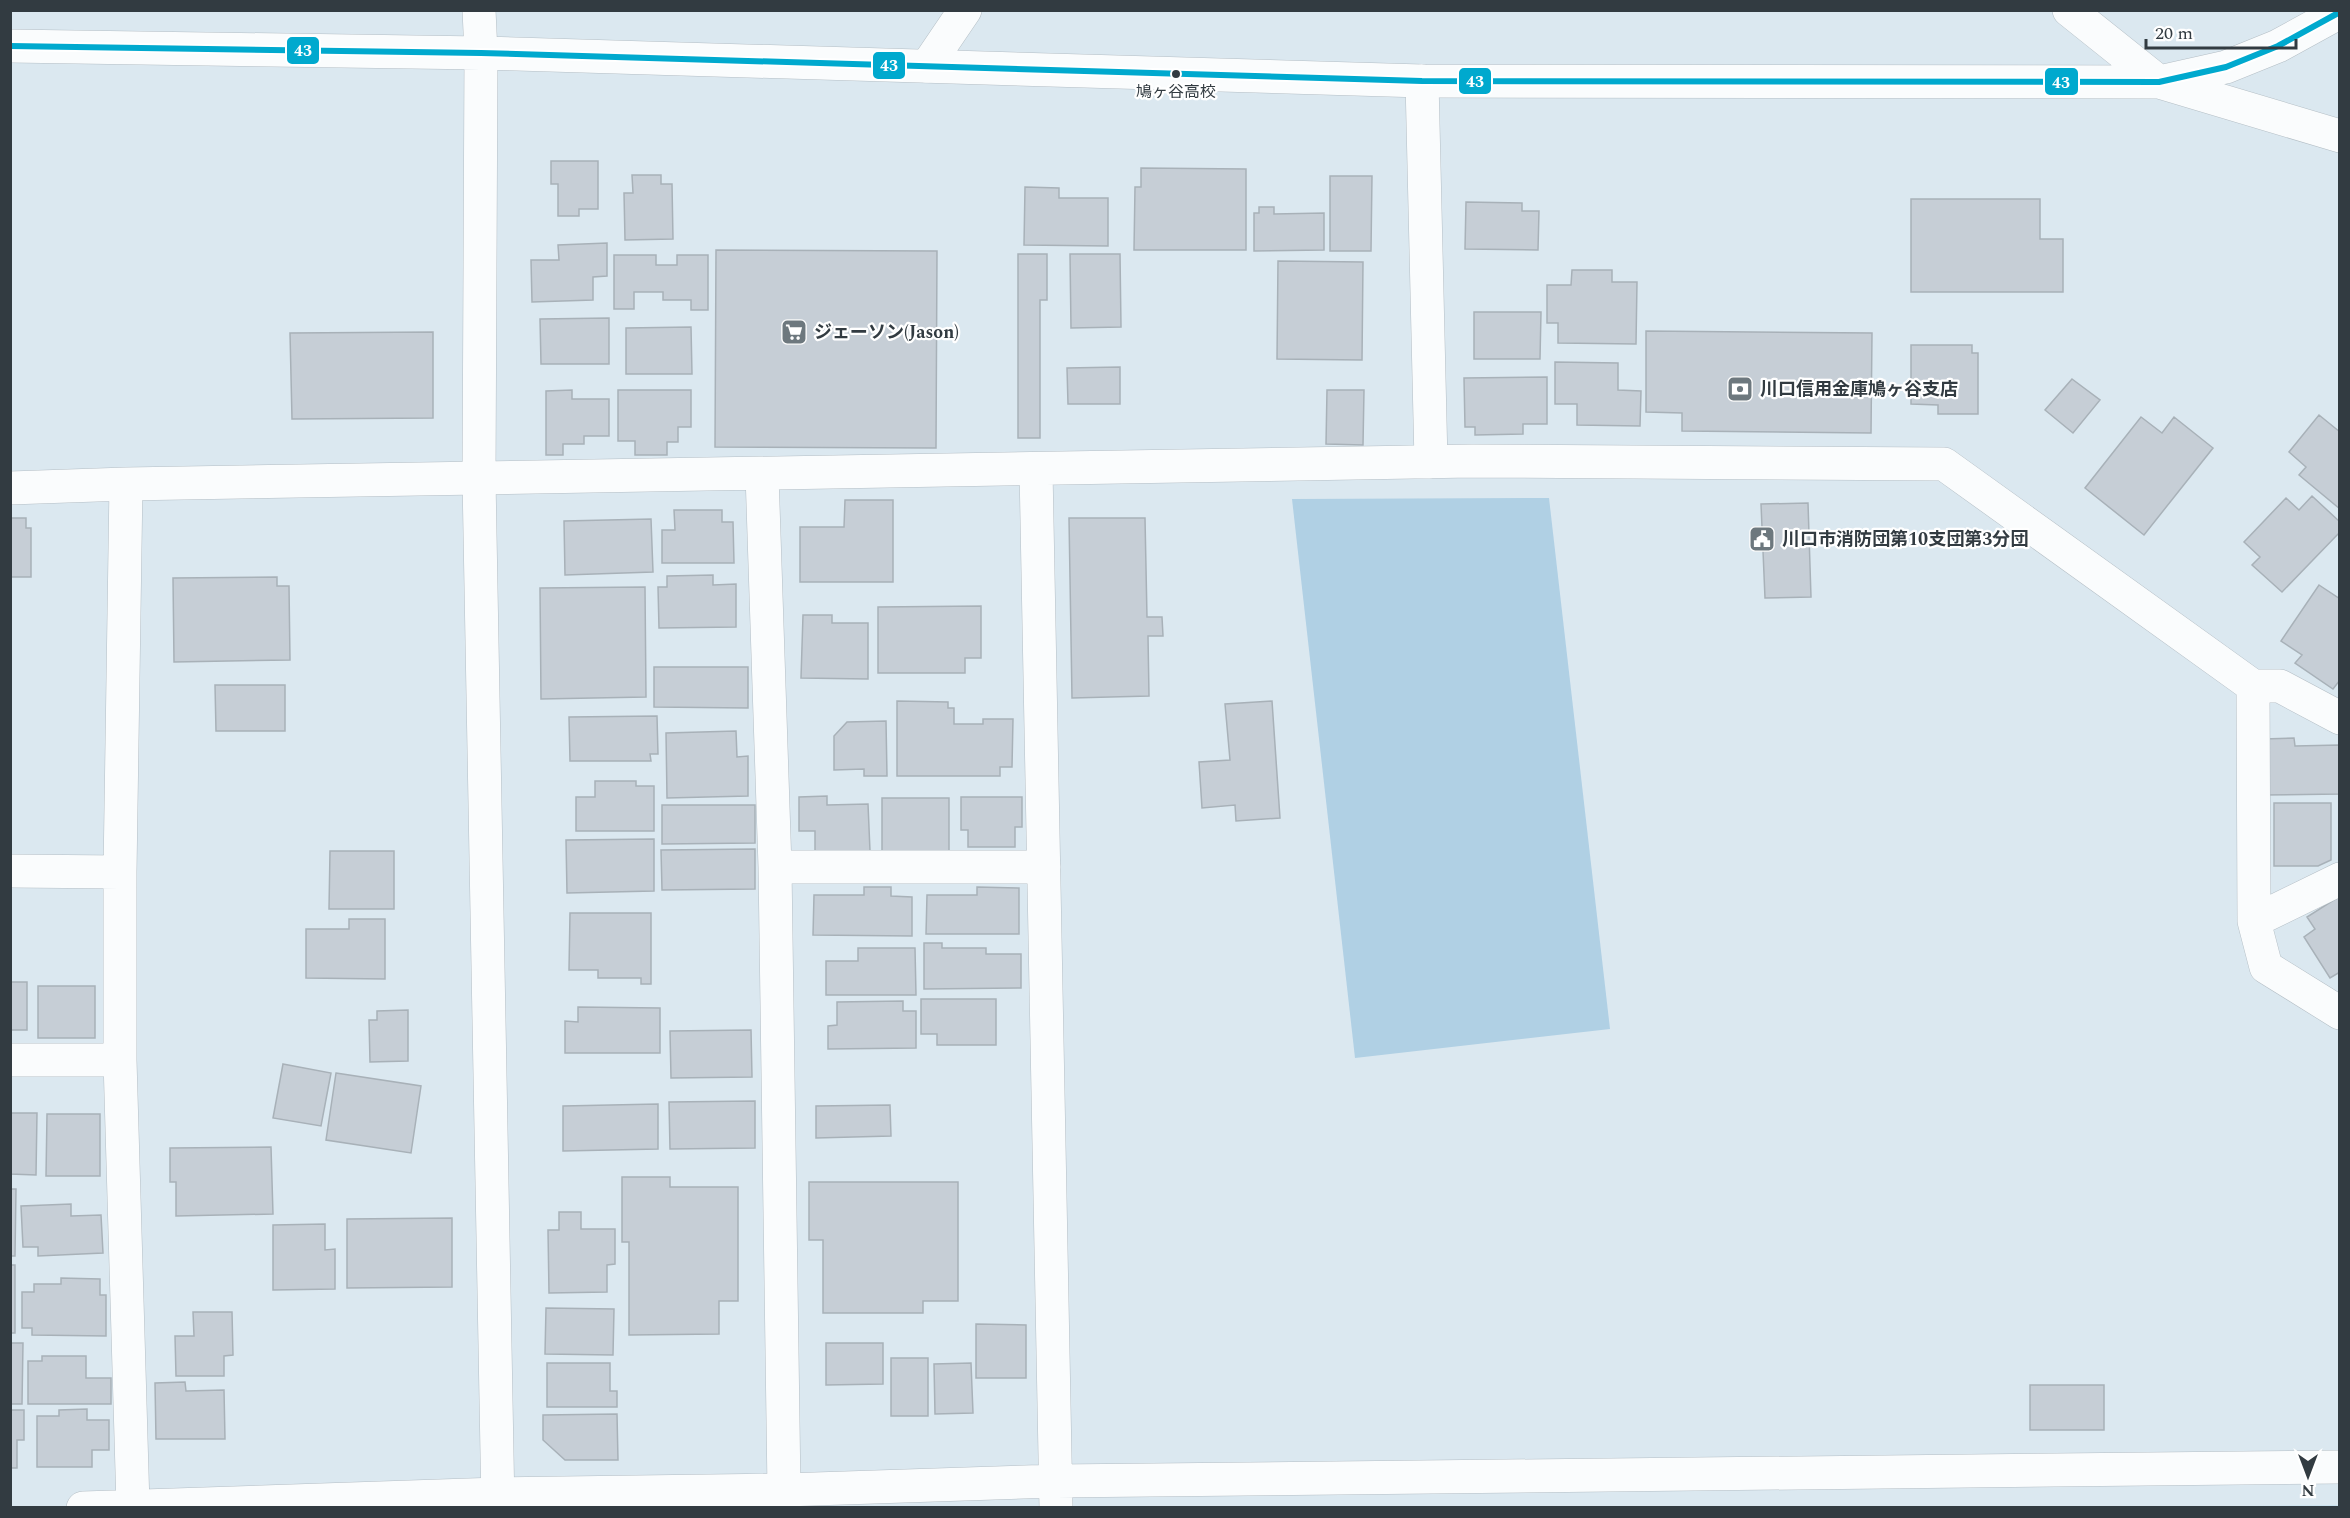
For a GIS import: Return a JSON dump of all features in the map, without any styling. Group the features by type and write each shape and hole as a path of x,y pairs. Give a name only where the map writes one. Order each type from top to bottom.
{"street":[{"path":"479,10 481,53 479,479 498,1501"},
{"path":"927,66 965,10"},
{"path":"2069,10 2158,82 2340,136"},
{"path":"10,46 481,53 1422,81 2158,82 2226,67 2278,46 2333,15"},
{"path":"1422,81 1431,462"},
{"path":"10,488 126,484 1431,462 1944,464 2253,687 2280,687 2340,718"},
{"path":"1036,469 1056,1494"},
{"path":"762,474 775,867 784,1490"},
{"path":"126,484 120,872 120,1060 133,1506"},
{"path":"2253,687 2254,921 2266,967 2340,1013"},
{"path":"775,867 1044,867"},
{"path":"10,871 120,872"},
{"path":"2254,921 2340,879"},
{"path":"10,1060 120,1060"},
{"path":"82,1508 498,1501 784,1490 1056,1494 2340,1467"}],"shaded area":[{"path":"1549,498 1610,1029 1355,1058 1292,499"},
{"path":"2339,1505 2339,1508 2149,1507"}],"building":[{"path":"551,161 598,161 598,209 579,209 579,216 558,216 558,184 551,184"},
{"path":"1141,168 1246,169 1246,250 1134,250 1135,187 1141,187"},
{"path":"632,175 661,175 661,184 672,184 673,239 625,240 624,193 633,193"},
{"path":"1330,176 1372,176 1371,251 1330,251"},
{"path":"1025,187 1059,188 1059,198 1108,198 1108,246 1024,245"},
{"path":"1911,199 2040,199 2040,239 2063,239 2063,292 1911,292"},
{"path":"1466,202 1522,203 1522,211 1539,211 1538,250 1465,249"},
{"path":"1259,207 1274,207 1274,214 1324,213 1324,250 1254,251 1254,213 1259,213"},
{"path":"607,243 607,276 593,277 593,300 532,302 531,260 559,260 558,245"},
{"path":"716,250 937,251 936,448 715,447"},
{"path":"1018,254 1047,254 1047,300 1040,300 1040,438 1018,438"},
{"path":"1070,254 1120,254 1121,327 1071,328"},
{"path":"614,255 656,255 656,265 677,265 677,255 708,255 708,310 691,310 691,300 663,300 663,292 634,292 634,309 614,309"},
{"path":"1278,261 1363,262 1362,360 1277,359"},
{"path":"1572,270 1612,270 1612,282 1637,282 1636,344 1558,343 1558,323 1547,323 1547,285 1571,285"},
{"path":"1474,312 1541,312 1540,359 1474,359"},
{"path":"609,318 609,364 541,364 540,319"},
{"path":"691,327 692,374 626,374 626,328"},
{"path":"1646,331 1872,333 1871,433 1682,431 1682,413 1646,412"},
{"path":"433,332 433,418 292,419 290,333"},
{"path":"1911,345 1972,345 1972,353 1978,353 1978,414 1938,414 1938,405 1911,404"},
{"path":"1555,362 1618,363 1618,390 1641,391 1640,426 1577,425 1577,404 1555,404"},
{"path":"1120,367 1120,404 1068,404 1067,368"},
{"path":"1547,377 1547,424 1523,424 1523,434 1475,435 1475,427 1465,427 1464,378"},
{"path":"2072,379 2100,400 2073,433 2045,410"},
{"path":"572,390 572,399 609,399 609,436 584,436 584,444 563,444 563,455 546,455 546,391"},
{"path":"618,390 691,390 691,427 678,427 678,442 667,442 667,455 635,455 635,441 618,441"},
{"path":"1327,390 1364,390 1363,445 1326,444"},
{"path":"2319,415 2340,432 2340,509 2299,475 2306,467 2289,452"},
{"path":"2141,417 2162,433 2174,417 2213,448 2144,535 2085,488"},
{"path":"2312,496 2340,522 2340,532 2282,592 2252,565 2260,557 2244,542 2286,498 2299,510"},
{"path":"845,500 893,500 893,582 800,582 800,527 844,527"},
{"path":"1808,503 1811,597 1765,598 1761,504"},
{"path":"674,510 722,510 722,522 733,522 734,563 662,563 662,530 675,530"},
{"path":"10,518 26,518 26,528 31,528 31,577 10,577"},
{"path":"1069,518 1145,518 1147,617 1162,617 1163,636 1148,636 1149,696 1072,698"},
{"path":"651,519 653,572 565,575 564,521"},
{"path":"713,575 713,585 736,584 736,627 659,628 658,587 667,587 667,576"},
{"path":"277,577 277,586 289,586 290,660 174,662 173,578"},
{"path":"2319,585 2340,599 2340,680 2333,689 2295,663 2302,655 2281,641"},
{"path":"645,587 646,697 541,699 540,588"},
{"path":"981,606 981,658 965,658 965,673 878,673 878,607"},
{"path":"803,615 832,615 832,623 868,623 868,679 801,678"},
{"path":"654,667 748,667 748,708 654,707"},
{"path":"215,685 285,685 285,731 216,731"},
{"path":"897,701 948,702 948,708 954,708 954,724 983,724 983,719 1013,719 1012,767 1000,767 1000,776 897,776"},
{"path":"1272,701 1280,818 1236,821 1235,805 1202,808 1199,762 1230,760 1225,704"},
{"path":"657,716 658,754 650,754 651,761 570,761 569,717"},
{"path":"886,721 887,776 864,776 864,769 834,770 834,736 847,722"},
{"path":"736,731 737,757 748,756 748,796 667,798 666,733"},
{"path":"2294,738 2295,746 2339,745 2340,794 2264,795 2264,739"},
{"path":"595,781 636,781 636,786 654,786 654,831 576,831 576,797 595,797"},
{"path":"827,796 827,805 868,804 870,851 815,853 815,831 799,831 799,797"},
{"path":"961,797 1022,797 1022,827 1015,827 1015,847 968,847 968,830 961,830"},
{"path":"882,798 949,798 949,852 882,852"},
{"path":"2274,803 2331,803 2331,860 2318,866 2274,866"},
{"path":"662,805 755,805 755,843 662,844"},
{"path":"654,839 654,891 567,893 566,840"},
{"path":"755,849 755,889 662,890 661,850"},
{"path":"330,851 394,851 394,909 329,909"},
{"path":"864,887 891,887 891,896 912,897 912,936 813,935 814,895 864,895"},
{"path":"977,887 1019,888 1019,934 926,934 927,895 977,895"},
{"path":"2340,896 2340,972 2330,978 2304,937 2315,929 2307,917"},
{"path":"570,913 651,913 651,984 641,984 641,978 598,978 598,970 569,970"},
{"path":"349,919 385,919 385,979 306,978 306,929 349,929"},
{"path":"924,943 942,943 942,948 986,948 986,954 1021,954 1021,988 924,989"},
{"path":"858,948 915,948 916,995 826,995 826,961 858,961"},
{"path":"10,982 27,982 27,1030 10,1030"},
{"path":"38,986 95,986 95,1038 38,1038"},
{"path":"921,999 996,999 996,1045 937,1045 937,1034 921,1034"},
{"path":"903,1001 903,1011 916,1011 916,1048 828,1049 828,1026 837,1025 837,1002"},
{"path":"578,1007 660,1008 660,1053 565,1053 565,1021 578,1022"},
{"path":"408,1010 408,1061 370,1062 369,1020 377,1020 377,1011"},
{"path":"751,1030 752,1077 671,1078 670,1031"},
{"path":"283,1064 331,1073 321,1126 273,1118"},
{"path":"336,1073 421,1086 411,1153 326,1140"},
{"path":"755,1101 755,1148 670,1149 669,1102"},
{"path":"658,1104 658,1149 563,1151 563,1106"},
{"path":"890,1105 891,1136 816,1138 816,1106"},
{"path":"10,1113 37,1113 36,1175 10,1174"},
{"path":"47,1114 100,1114 100,1176 46,1176"},
{"path":"271,1147 273,1214 176,1216 176,1182 170,1182 170,1148"},
{"path":"622,1177 670,1177 670,1187 738,1187 738,1301 719,1301 719,1334 629,1335 629,1242 622,1242"},
{"path":"809,1182 958,1182 958,1301 923,1301 923,1313 823,1313 823,1240 809,1240"},
{"path":"10,1189 16,1189 15,1256 10,1256"},
{"path":"71,1204 71,1216 101,1215 103,1253 38,1256 38,1247 23,1247 21,1206"},
{"path":"559,1212 581,1212 581,1229 615,1229 615,1264 607,1265 607,1292 549,1293 548,1230 559,1230"},
{"path":"452,1218 452,1287 347,1288 347,1219"},
{"path":"325,1224 325,1250 335,1249 335,1289 273,1290 273,1225"},
{"path":"10,1265 15,1265 15,1333 10,1333"},
{"path":"61,1278 100,1279 100,1295 106,1295 106,1336 32,1335 32,1328 22,1328 22,1292 34,1292 34,1284 61,1284"},
{"path":"546,1308 614,1309 613,1355 545,1354"},
{"path":"193,1312 232,1312 233,1355 224,1356 224,1376 176,1376 175,1336 194,1336"},
{"path":"976,1324 1026,1325 1026,1378 976,1378"},
{"path":"10,1343 23,1343 22,1404 10,1404"},
{"path":"826,1343 883,1343 883,1384 826,1385"},
{"path":"42,1356 86,1356 86,1378 111,1378 111,1404 28,1404 28,1361 42,1361"},
{"path":"891,1358 928,1358 928,1416 891,1416"},
{"path":"547,1363 610,1363 610,1391 617,1391 617,1407 547,1407"},
{"path":"971,1363 973,1413 935,1414 934,1364"},
{"path":"185,1382 186,1391 224,1390 225,1439 156,1439 155,1383"},
{"path":"2030,1385 2104,1385 2104,1430 2030,1430"},
{"path":"87,1409 87,1420 109,1420 109,1450 92,1450 92,1467 37,1467 37,1416 59,1416 59,1410"},
{"path":"10,1410 24,1410 24,1440 17,1440 17,1468 10,1468"},
{"path":"617,1414 618,1460 565,1460 543,1440 543,1415"}],"transit line":[{"name":"43","path":"10,46 481,53 1422,81 2159,82 2226,67 2278,46 2340,12"}],"place":[{"name":"鳩ヶ谷高校","path":"1176,74"},
{"name":"ジェーソン(Jason)","path":"794,332"},
{"name":"川口信用金庫鳩ヶ谷支店","path":"1740,389"},
{"name":"川口市消防団第10支団第3分団","path":"1762,539"}]}
